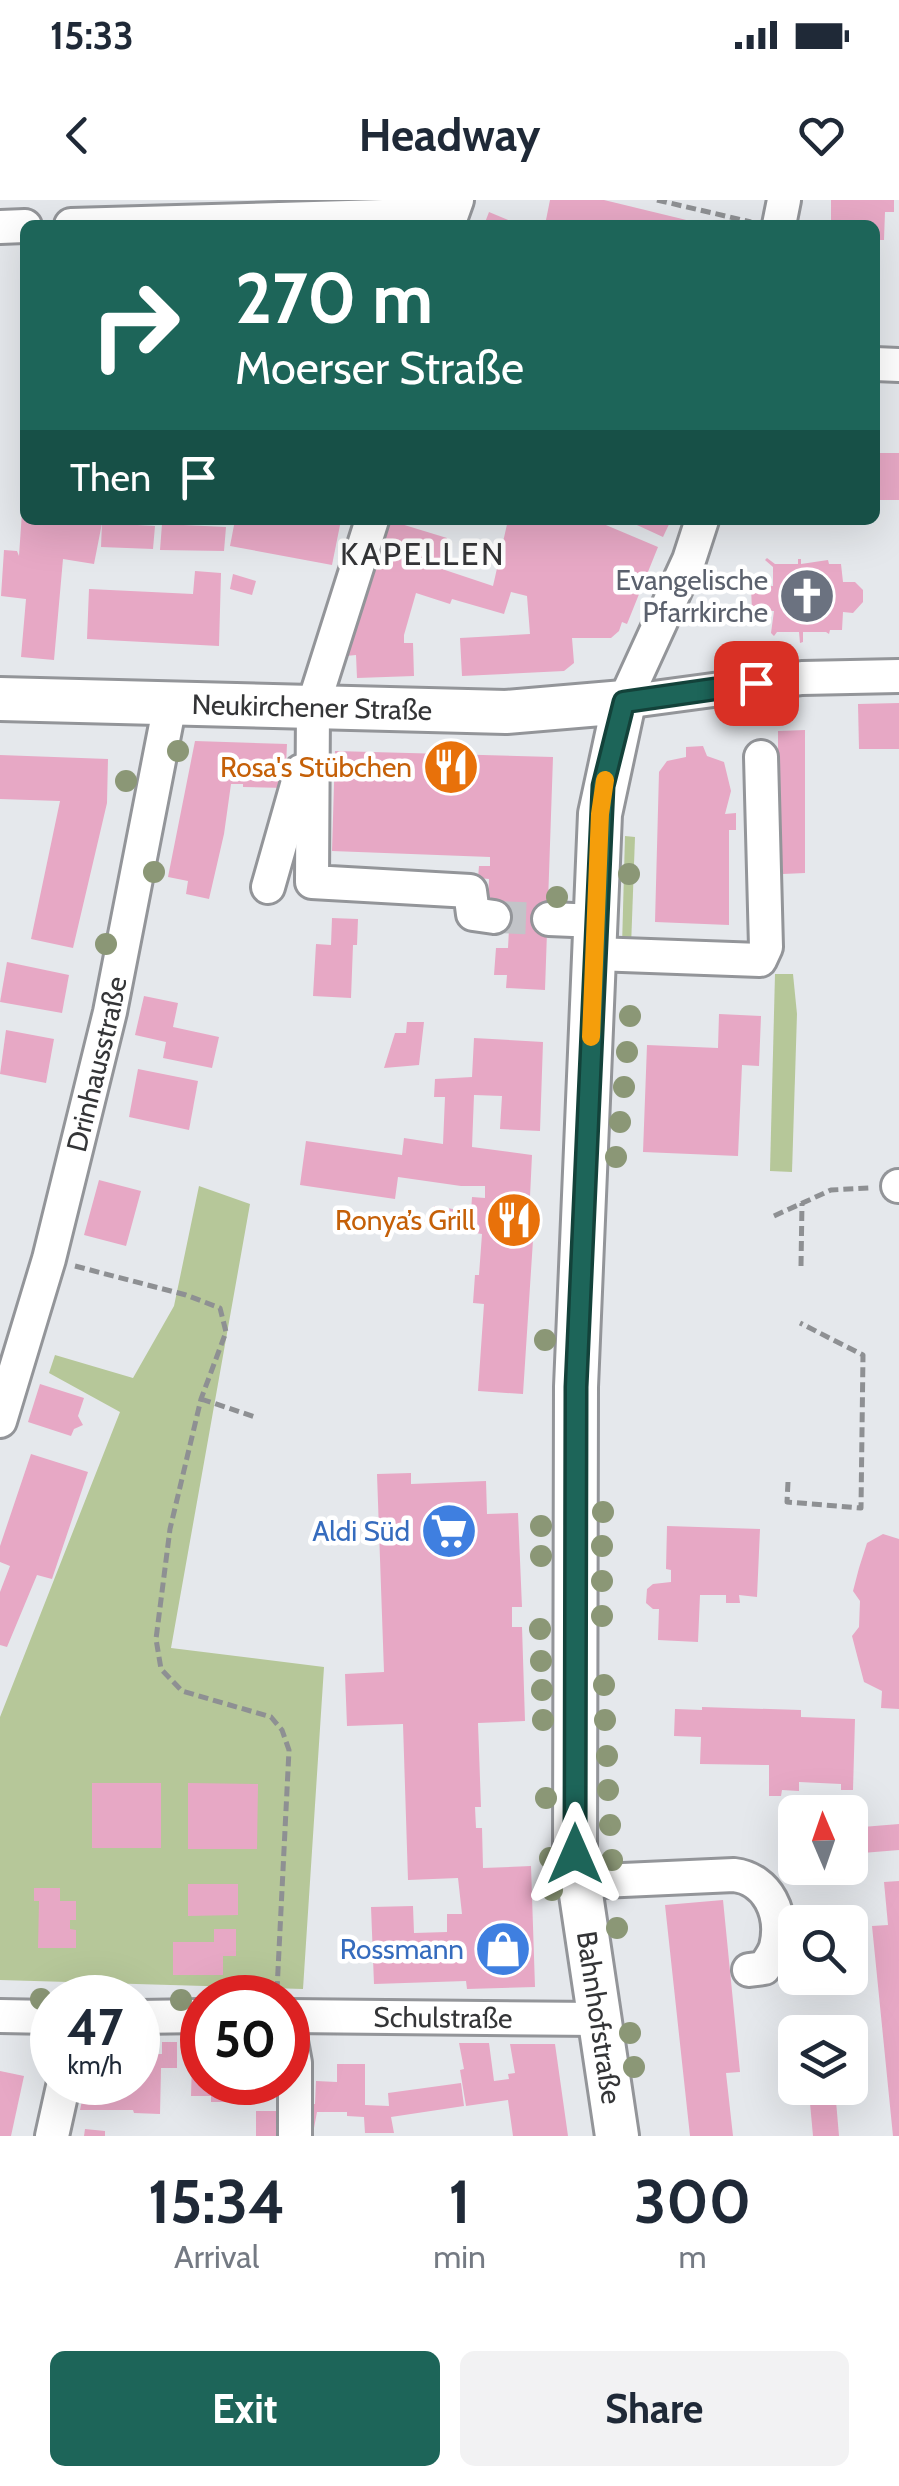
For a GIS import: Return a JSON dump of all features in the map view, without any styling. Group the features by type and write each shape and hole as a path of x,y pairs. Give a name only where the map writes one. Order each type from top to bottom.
{"main road":[{"name":"Neukirchener Straße","path":"0,700 170,704 313,720 506,712 624,702"},
{"name":"Bahnhofstraße","path":"618,2136 575,1854 576,1387 600,814 624,702"}],"street":[{"path":"178,220 455,207"},
{"path":"268,887 371,525"},
{"path":"624,702 669,606 700,525"},
{"path":"624,702 802,678 899,676"},
{"name":"Drinhausstraße","path":"0,1421 50,1259 110,1012 170,704"},
{"path":"313,720 312,882 470,891 474,914 494,917"},
{"path":"548,919 596,937 760,960 766,948 760,758"},
{"path":"579,1882 750,1877 764,1888 775,1909 777,1946 764,1968 749,1970"},
{"path":"0,2016 30,2017"},
{"name":"Schulstraße","path":"310,2016 598,2019"},
{"path":"52,2136 59,2105"},
{"path":"294,2105 294,2136"}],"path":[{"path":"658,200 741,220"},
{"path":"774,1216 831,1190 899,1186"},
{"path":"801,1266 802,1203"},
{"path":"50,1259 186,1294 220,1308 226,1332 201,1399 170,1529 156,1639 161,1669 182,1691 271,1717 282,1730 289,1750 278,1975"},
{"path":"788,1482 787,1502 861,1508 863,1355 800,1322"},
{"path":"201,1399 255,1417"}],"green space":[{"path":"625,836 635,837 631,947 622,946"},
{"path":"775,974 793,974 797,1014 792,1172 770,1171"},
{"path":"199,1186 250,1204 171,1648 324,1667 304,1975 180,1975 180,1985 160,1985 160,1975 30,1975 30,1981 0,1980 0,1717 120,1412 49,1373 55,1355 133,1378 174,1306"}],"building":[{"path":"550,200 604,200 686,220 546,220"},
{"path":"831,200 894,200 894,212 885,212 884,240 880,240 880,220 831,220"},
{"path":"489,212 508,220 486,220"},
{"path":"880,453 899,453 899,500 880,500"},
{"path":"21,525 102,525 94,564 63,559 54,660 21,657 26,599 1,596 4,550 17,551 19,556"},
{"path":"102,525 155,526 153,549 101,547"},
{"path":"162,525 226,527 224,551 160,550"},
{"path":"234,525 340,525 332,565 230,546"},
{"path":"386,525 404,525 447,538 439,568 493,586 507,525 606,525 658,547 627,624 622,622 611,638 572,638 574,663 564,671 462,676 460,638 530,634 527,596 511,592 504,614 416,593 404,635 404,643 413,643 414,676 357,678 356,655 346,656"},
{"path":"637,525 669,525 663,537"},
{"name":"Evangelische Pfarrkirche","path":"767,558 775,564 798,564 801,559 801,564 828,560 829,564 841,564 843,582 855,582 863,590 863,602 853,613 843,612 842,630 830,630 829,634 803,632 800,643 799,632 777,632 774,636 774,611 752,611 751,587 773,586 773,567"},
{"path":"195,571 221,573 219,646 87,639 89,589 193,594"},
{"path":"233,574 256,581 252,595 230,589"},
{"path":"899,703 899,749 859,749 858,704"},
{"path":"805,730 805,873 783,874 778,818 778,731"},
{"path":"195,741 287,744 285,788 231,784 209,899 186,894 188,881 168,877"},
{"path":"703,746 707,756 724,762 731,791 725,814 736,813 736,830 729,830 729,925 655,922 659,772 667,761 686,757 686,747"},
{"path":"335,751 553,757 545,990 506,988 507,975 494,975 496,948 508,948 509,929 492,928 489,879 478,878 479,866 490,866 490,857 332,851"},
{"path":"0,755 108,759 107,803 73,948 31,939 60,801 0,799"},
{"path":"332,918 358,919 351,998 313,996 316,944 331,945"},
{"path":"7,962 69,975 62,1013 0,1002"},
{"path":"144,996 178,1003 173,1027 219,1037 212,1068 163,1058 166,1042 135,1035"},
{"path":"719,1014 761,1016 759,1066 742,1065 738,1156 643,1152 647,1045 718,1048"},
{"path":"407,1022 424,1022 419,1065 384,1068 395,1033 406,1033"},
{"path":"6,1030 54,1039 46,1083 0,1074"},
{"path":"474,1038 543,1042 540,1131 500,1129 502,1096 474,1095 472,1147 532,1155 528,1239 533,1240 523,1394 478,1391 484,1304 473,1303 482,1234 432,1226 434,1206 471,1212 472,1197 485,1198 485,1186 398,1177 395,1199 300,1185 306,1141 402,1155 404,1138 443,1144 445,1097 434,1097 435,1079 472,1077"},
{"path":"138,1069 198,1081 189,1130 129,1117"},
{"path":"99,1180 141,1191 126,1246 84,1235"},
{"path":"40,1384 84,1398 78,1416 83,1425 74,1429 71,1436 28,1422"},
{"path":"31,1454 88,1472 52,1579 37,1575 7,1647 0,1645 0,1592 10,1566 0,1562 0,1546"},
{"path":"411,1473 411,1484 486,1481 487,1514 518,1513 522,1607 512,1607 512,1627 522,1627 525,1721 478,1723 481,1807 475,1807 476,1828 482,1828 483,1868 531,1866 535,1987 467,1989 466,1981 374,1984 371,1907 413,1906 414,1933 447,1932 447,1914 462,1914 458,1878 408,1880 403,1724 347,1726 345,1674 384,1672 377,1474"},
{"path":"667,1526 760,1529 757,1597 739,1595 740,1603 726,1603 726,1595 700,1595 698,1642 658,1640 659,1609 646,1603 647,1589 653,1584 671,1582 671,1570 666,1569"},
{"path":"883,1534 899,1539 899,1709 881,1708 882,1691 864,1682 852,1636 859,1627 860,1601 853,1591 859,1568 867,1543"},
{"path":"675,1709 801,1710 801,1717 855,1719 853,1790 841,1790 841,1784 799,1782 799,1791 782,1790 781,1795 769,1796 769,1765 700,1764 701,1737 674,1736"},
{"path":"92,1783 161,1783 161,1848 92,1848"},
{"path":"188,1783 258,1784 257,1849 188,1849"},
{"path":"899,1824 899,1850 868,1853 868,1827"},
{"path":"899,1881 899,2136 893,2136 872,1926 888,1925 884,1882"},
{"path":"188,1884 238,1884 238,1915 188,1916"},
{"path":"34,1888 60,1888 60,1901 76,1901 76,1920 70,1920 70,1929 76,1930 76,1948 38,1948 39,1901 34,1901"},
{"path":"723,1900 740,2072 726,2073 733,2136 690,2136 665,1905"},
{"path":"214,1929 236,1929 236,1956 223,1956 223,1975 173,1975 173,1942 214,1942"},
{"path":"162,2042 177,2042 177,2068 161,2068 160,2114 80,2110 81,2105 160,2105 160,2054"},
{"path":"459,2043 489,2043 494,2081 509,2079 508,2074 515,2073 510,2044 555,2044 568,2136 513,2136 508,2100 466,2106"},
{"path":"337,2064 365,2064 365,2105 389,2106 388,2093 461,2083 464,2106 391,2117 394,2133 365,2133 364,2117 347,2116 347,2112 317,2112 314,2128 302,2127 303,2105 315,2104 316,2081 337,2082"},
{"path":"0,2071 24,2076 11,2136 0,2136"},
{"path":"810,2105 836,2105 839,2136 813,2136"},
{"path":"256,2111 289,2111 288,2136 256,2136"},
{"path":"85,2129 105,2131 105,2136 84,2136"}],"tunnel":[{"path":"494,917 549,919"}],"slow traffic":[{"path":"591,1037 600,814 605,780"}],"place":[{"name":"Evangelische Pfarrkirche","path":"807,596"},
{"name":"Rosa's Stübchen","path":"451,767"},
{"name":"Ronya’s Grill","path":"514,1220"},
{"name":"Aldi Süd","path":"449,1531"},
{"name":"Rossmann","path":"503,1949"}],"district":[{"name":"KAPELLEN","path":"423,553"}],"route":[{"path":"575,1854 576,1387 603,786 624,702 756,683"}]}
